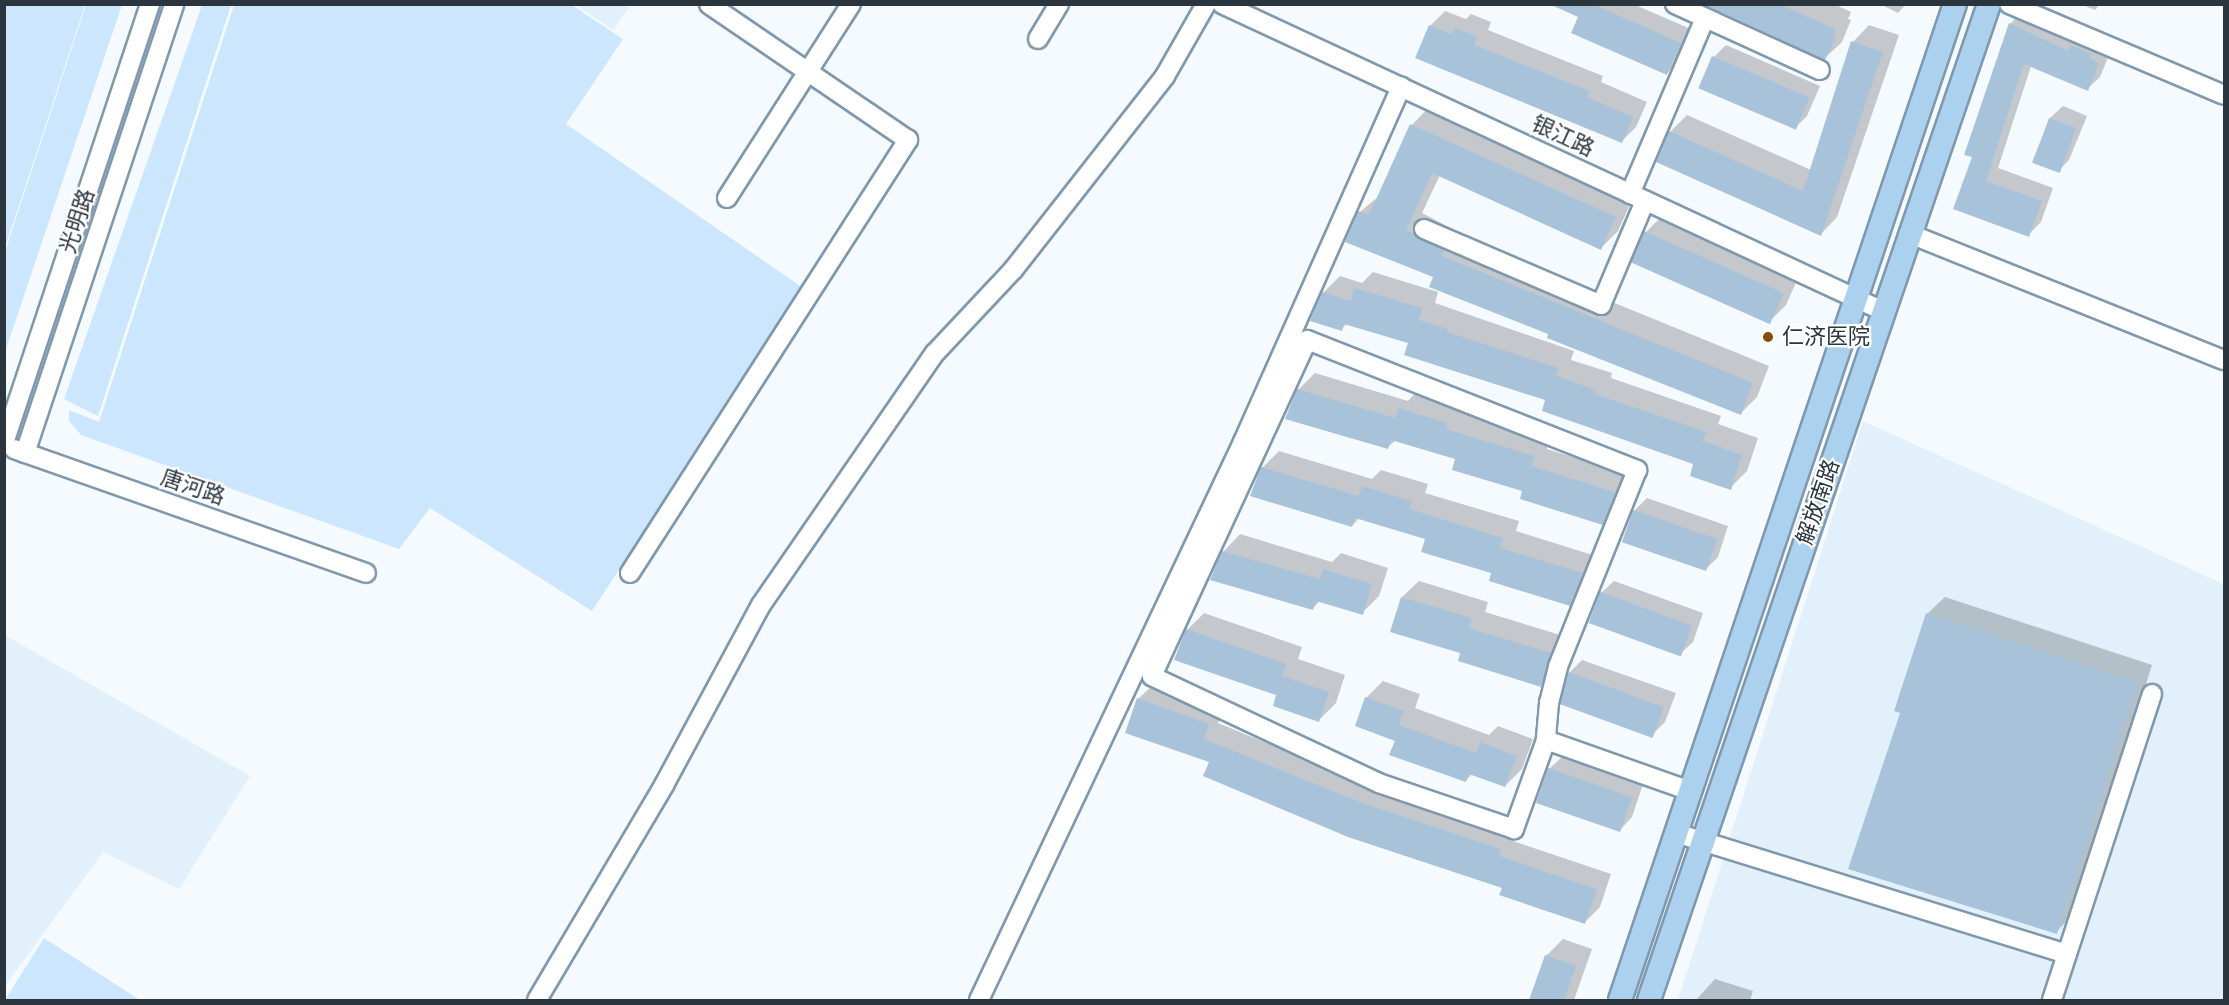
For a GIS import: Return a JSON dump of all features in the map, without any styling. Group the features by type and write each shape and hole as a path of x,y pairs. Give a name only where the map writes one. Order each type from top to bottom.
{"main road":[{"name":"解放南路","path":"1620,1000 1955,4"},
{"name":"解放南路","path":"1649,1000 1989,4"}],"street":[{"name":"光明路","path":"4,445 150,4"},
{"name":"光明路","path":"26,453 174,4"},
{"path":"630,573 908,140 709,4"},
{"path":"727,198 851,4"},
{"path":"1038,39 1059,4"},
{"path":"537,1000 664,785 761,605 935,352 1013,270 1165,76 1206,4"},
{"name":"银江路","path":"1222,4 1883,311"},
{"path":"1675,4 1820,70"},
{"path":"2009,4 2224,95"},
{"path":"1424,229 1601,305 1638,197 1705,18"},
{"path":"979,1000 1238,453 1401,87"},
{"path":"1910,234 2224,360"},
{"path":"1307,340 1637,470 1558,667 1549,704 1546,740 1514,829 1379,783 1152,676 1307,340"},
{"name":"唐河路","path":"4,445 366,573"},
{"path":"2052,1000 2152,694"},
{"path":"1546,740 1690,790"},
{"path":"1676,833 2067,954"}],"shaded area":[{"path":"4,5 85,5 5,248"},
{"path":"86,5 122,5 5,352 5,252"},
{"path":"202,5 231,5 98,416 64,399"},
{"path":"234,5 572,5 623,39 566,124 803,288 592,611 430,508 399,549 81,435 69,421 69,410 99,422"},
{"path":"576,5 631,5 613,30"},
{"path":"1863,421 2224,584 2224,1000 1678,1000"},
{"path":"5,635 250,776 179,889 103,852 5,986"},
{"path":"44,938 140,1000 5,1000"}],"building":[{"path":"1549,4 1592,4 1681,43 1667,75 1571,33 1578,17"},
{"path":"1703,4 1779,4 1835,29 1833,35 1836,36 1825,60"},
{"path":"2009,23 2068,51 2071,45 2091,54 2089,59 2099,63 2088,91 2024,64 1986,181 2042,201 2029,237 1953,209 1972,157 1964,155"},
{"path":"1429,25 1452,34 1455,28 1477,37 1474,45 1589,91 1587,97 1633,117 1622,143 1415,58"},
{"path":"1851,41 1883,52 1821,236 1656,162 1669,131 1803,191"},
{"path":"1712,56 1810,97 1796,130 1698,88"},
{"path":"2049,118 2076,128 2060,173 2033,163"},
{"path":"1410,124 1616,217 1601,250 1432,173 1406,230 1444,250 1442,256 1753,383 1741,415 1547,338 1548,334 1429,287 1433,277 1345,242 1358,211 1369,215"},
{"path":"1644,231 1784,293 1770,324 1630,262"},
{"path":"1354,288 1422,308 1419,320 1448,329 1447,332 1558,368 1556,376 1596,390 1595,394 1706,432 1703,441 1742,455 1731,490 1690,476 1693,464 1542,411 1545,400 1404,355 1408,343 1344,324 1342,331 1310,321 1322,292 1351,301"},
{"path":"1297,389 1395,418 1398,408 1447,423 1446,429 1534,456 1531,466 1615,492 1603,525 1520,499 1522,491 1452,470 1455,459 1391,440 1388,449 1285,419"},
{"path":"1261,467 1359,496 1362,486 1412,501 1409,509 1503,538 1500,548 1583,573 1570,606 1489,581 1491,573 1421,552 1425,539 1355,518 1352,527 1250,496"},
{"path":"1633,510 1717,539 1706,571 1622,542"},
{"path":"1222,551 1320,579 1323,569 1372,584 1363,615 1316,601 1313,610 1210,580"},
{"path":"1600,592 1692,626 1681,657 1589,623"},
{"path":"1401,597 1472,618 1469,628 1551,653 1541,687 1458,661 1460,653 1390,632"},
{"path":"1926,613 2137,682 2057,934 1848,869 1900,713 1894,711"},
{"path":"1186,629 1286,664 1282,676 1329,692 1319,722 1273,706 1276,695 1174,660"},
{"path":"1568,672 1664,707 1653,738 1557,703"},
{"path":"1365,697 1404,711 1399,725 1476,753 1480,742 1517,756 1505,787 1469,774 1466,782 1389,755 1395,741 1355,726"},
{"path":"1137,698 1209,724 1204,739 1360,802 1501,849 1499,856 1597,889 1585,924 1499,895 1502,888 1348,837 1203,776 1209,762 1125,733"},
{"path":"1548,768 1632,797 1620,832 1536,803"},
{"path":"1545,955 1576,966 1564,1000 1529,1000"}],"place":[{"name":"仁济医院","path":"1768,337"}]}
